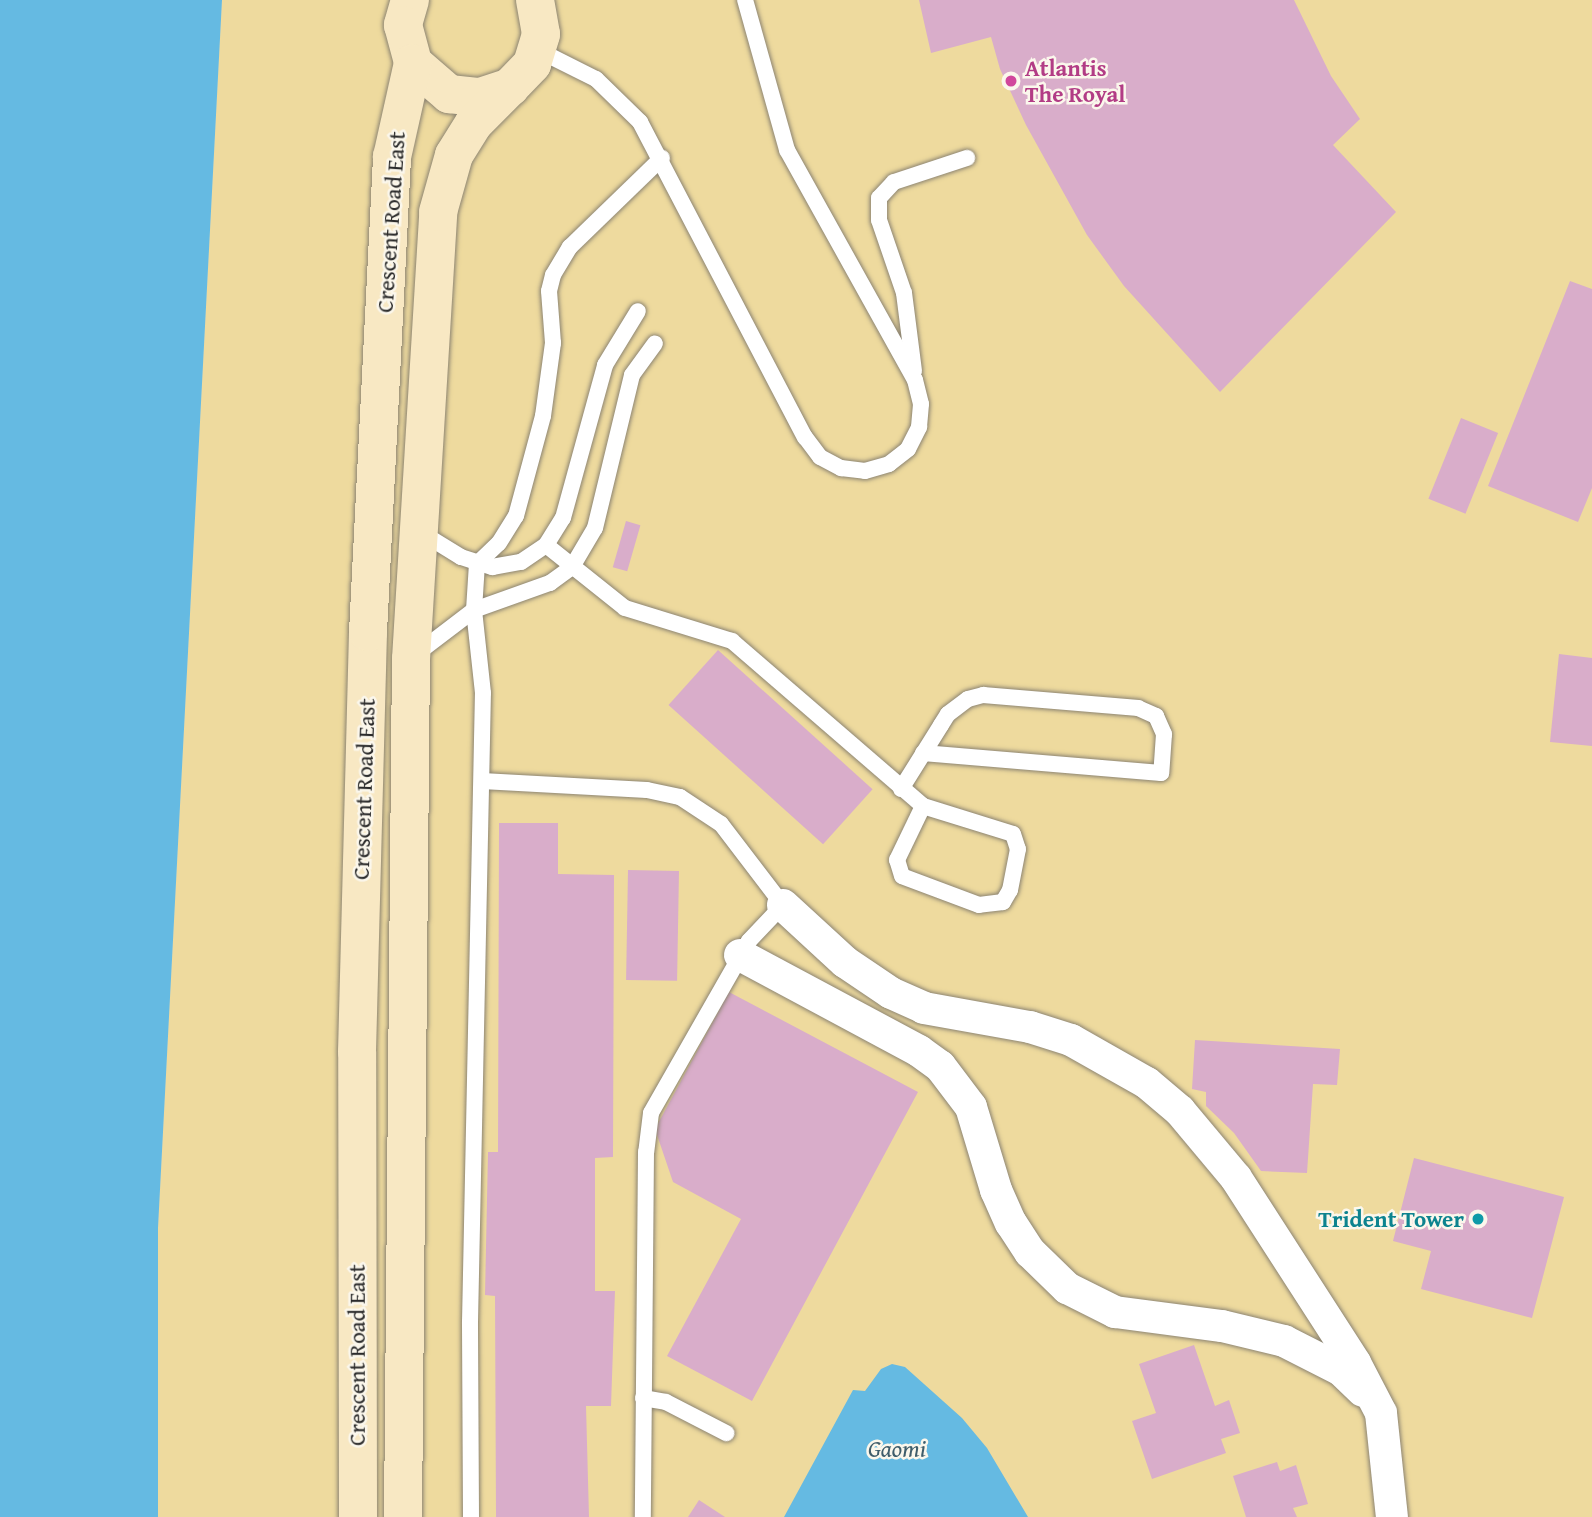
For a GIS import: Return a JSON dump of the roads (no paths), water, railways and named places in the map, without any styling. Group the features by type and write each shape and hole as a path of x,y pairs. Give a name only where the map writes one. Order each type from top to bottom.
{"main road":[{"path":"410,0 403,25 413,63 449,94 480,97 510,87"},
{"path":"538,50 541,18 539,1"},
{"name":"Crescent Road East","path":"403,1517 411,659 416,529 442,189 454,155 474,123 522,76 538,50"},
{"name":"Crescent Road East","path":"358,1517 357,1066 368,632 392,157 413,63"}],"street":[{"path":"783,905 871,981 924,1008 1030,1027 1071,1040 1147,1083 1210,1143 1327,1313 1381,1413 1392,1517"},
{"path":"740,955 919,1051 957,1085 981,1130 996,1190 1011,1223 1030,1252 1067,1289 1115,1312 1222,1326 1284,1341 1341,1370 1381,1413"},
{"path":"854,1016 871,981"}],"lane":[{"path":"746,0 787,150 915,380"},
{"path":"538,50 568,62 612,93 640,122 662,158 806,438 820,457 841,468 865,471 889,464 908,449 919,427 922,404 915,380 904,293 879,220 879,198 894,182 967,158"},
{"path":"471,1517 470,1322 482,781 482,672 474,610 477,564 499,542 516,516 543,416 553,343 549,291 553,275 570,247 662,158"},
{"path":"416,529 477,564 507,566 546,545 566,510 605,365 638,311"},
{"path":"411,659 474,610 550,583 572,567 595,528 629,384 655,343"},
{"path":"546,545 605,595 647,618 709,631 732,641 923,806 1013,834 1018,849 1010,890 1003,902 979,905 902,876 897,860 923,806"},
{"path":"901,789 923,754 957,705 983,695 1138,708 1156,716 1164,734 1161,773 923,754"},
{"path":"482,781 647,790 680,797 721,824 783,905 759,928 740,955 651,1113 646,1152 643,1517"},
{"path":"643,1398 666,1402 726,1433"}],"water":[{"path":"0,0 222,0 158,1228 158,1517 0,1517"},
{"name":"Gaomi","path":"892,1364 905,1367 962,1418 987,1448 1028,1517 784,1517 853,1390 865,1391 881,1369"}],"place":[{"name":"Atlantis The Royal","path":"1011,81"},
{"name":"Trident Tower","path":"1478,1219"}]}
